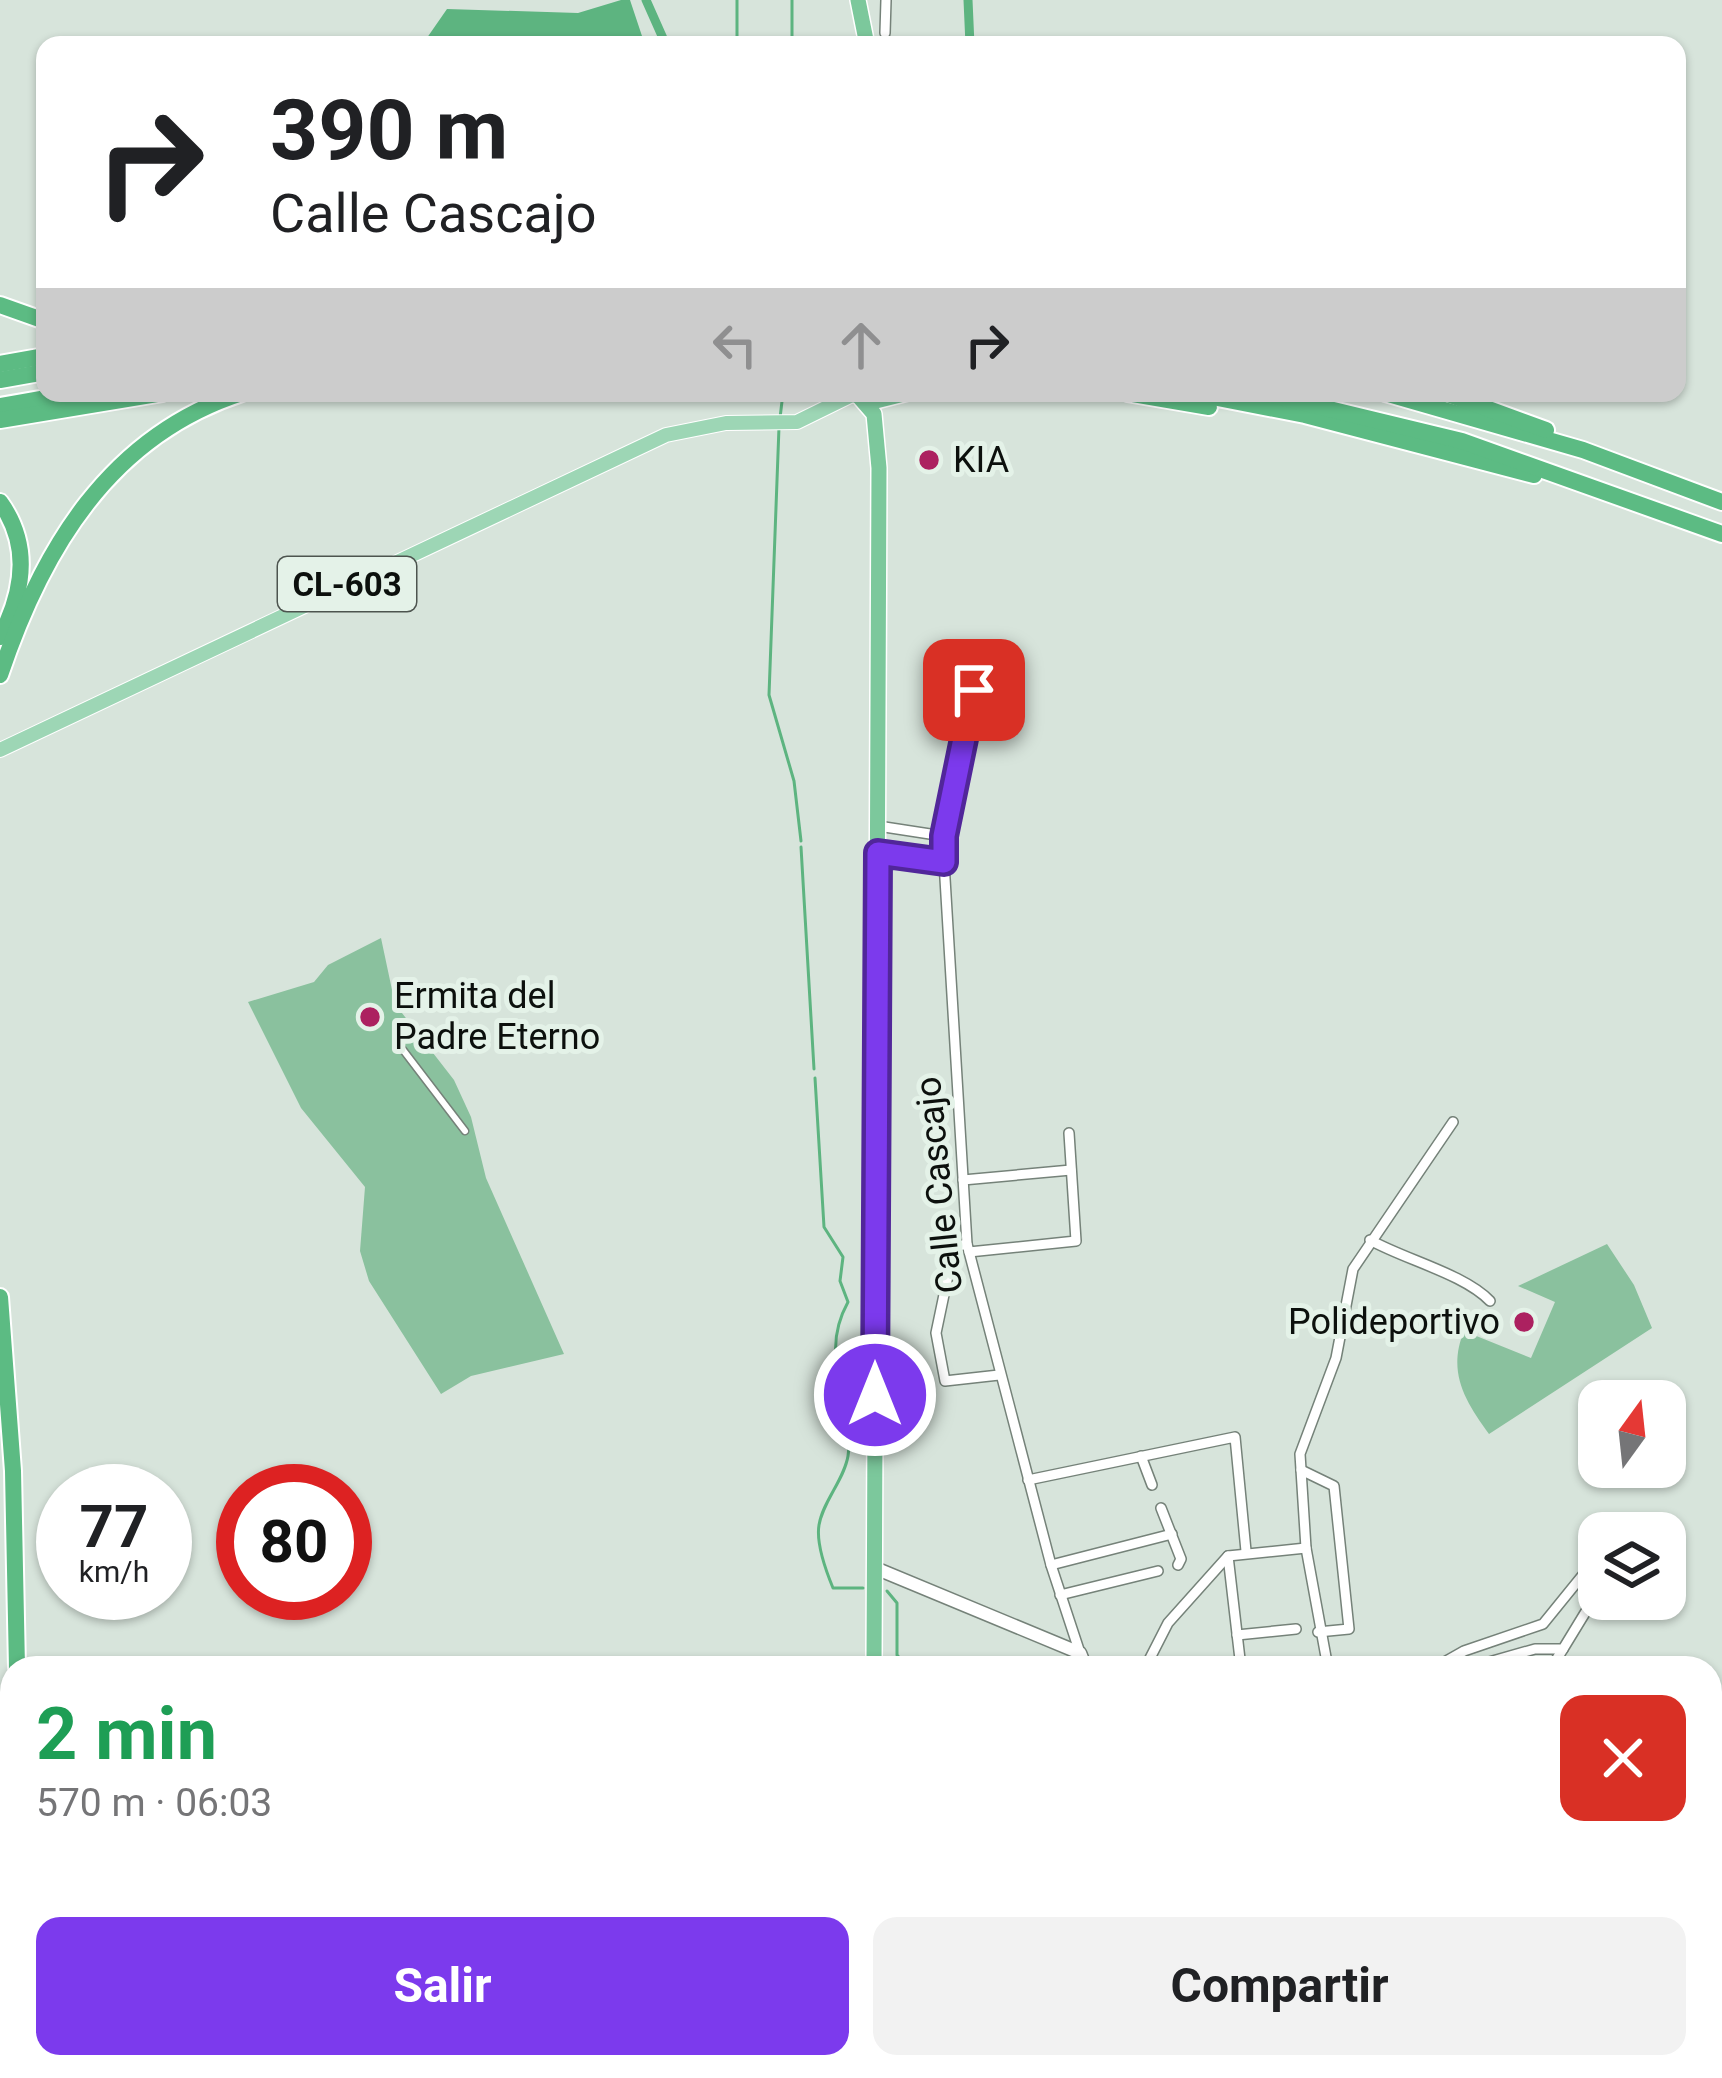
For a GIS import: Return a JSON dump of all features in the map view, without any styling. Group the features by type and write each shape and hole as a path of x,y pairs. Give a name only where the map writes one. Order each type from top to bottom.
{"highway":[{"path":"857,0 865,36"},
{"path":"0,305 36,318"},
{"path":"0,364 36,358"},
{"path":"0,380 36,374"},
{"path":"0,406 36,400"},
{"path":"0,420 109,402"},
{"path":"0,676 29,596 67,524 113,471 162,431 223,402"},
{"path":"860,402 874,414 879,444 874,1656"},
{"path":"879,444 897,402"},
{"path":"1180,402 1267,417 1322,420"},
{"path":"1235,402 1502,468 1577,480"},
{"path":"1300,402 1462,441 1722,534"},
{"path":"1416,402 1590,453 1722,502"},
{"path":"1474,402 1512,414 1590,453"},
{"path":"0,502 21,548 21,582 0,637"},
{"path":"0,1297 14,1471 17,1656"}],"main road":[{"path":"819,413 824,402"},
{"name":"CL-603","path":"0,750 651,441 697,426 796,422 841,402"},
{"path":"874,1568 1080,1652"},
{"name":"Calle Cascajo","path":"1080,1652 1082,1656"}],"street":[{"path":"885,33 886,0"},
{"name":"Calle Cascajo","path":"974,690 944,836 968,1248 1051,1564 1080,1652"},
{"path":"878,826 944,836"},
{"path":"878,853 944,862"},
{"path":"397,1042 465,1131"},
{"path":"1325,1656 1306,1548 1304,1444 1336,1358 1349,1280 1370,1240 1453,1122"},
{"path":"999,1375 945,1381 936,1333 954,1247 1076,1241 1069,1133"},
{"path":"963,1180 1072,1170"},
{"path":"1370,1240 1419,1267 1461,1280 1490,1301"},
{"path":"1028,1480 1235,1437 1246,1551"},
{"path":"1141,1456 1152,1485"},
{"path":"1301,1470 1334,1486 1349,1629 1318,1632"},
{"path":"1302,1492 1324,1480"},
{"path":"1161,1508 1181,1559 1178,1564"},
{"path":"1051,1564 1172,1534"},
{"path":"1151,1656 1168,1623 1228,1556 1306,1548"},
{"path":"1228,1556 1238,1656"},
{"path":"1060,1595 1158,1571"},
{"path":"1455,1656 1543,1624 1578,1581"},
{"path":"1558,1656 1580,1620"},
{"path":"1237,1634 1296,1629"},
{"path":"1510,1656 1563,1648"}],"shaded area":[{"path":"630,0 642,36 428,36 447,9 578,13"},
{"path":"381,938 395,1004 454,1080 471,1117 486,1178 564,1354 471,1376 441,1394 369,1281 360,1251 365,1187 301,1108 248,1002 314,982 328,965"},
{"path":"1607,1244 1634,1285 1652,1328 1489,1434 1461,1386 1457,1360 1464,1331 1531,1358 1555,1302 1518,1286"}],"waterway":[{"path":"646,0 662,36"},
{"path":"737,0 737,36"},
{"path":"792,0 792,36"},
{"path":"968,0 970,36"},
{"path":"780,418 782,402"},
{"path":"779,427 769,695 794,781 801,841"},
{"path":"801,847 814,1069"},
{"path":"815,1078 824,1227 843,1257 840,1281 848,1302 836,1342 848,1456 821,1516 819,1540 833,1588 863,1588"},
{"path":"887,1591 897,1603 898,1656"}],"place":[{"name":"KIA","path":"929,460"},
{"name":"Ermita del Padre Eterno","path":"370,1017"},
{"name":"Polideportivo","path":"1524,1322"}],"route":[{"path":"875,1395 878,853 944,862 944,836 974,690"}]}
